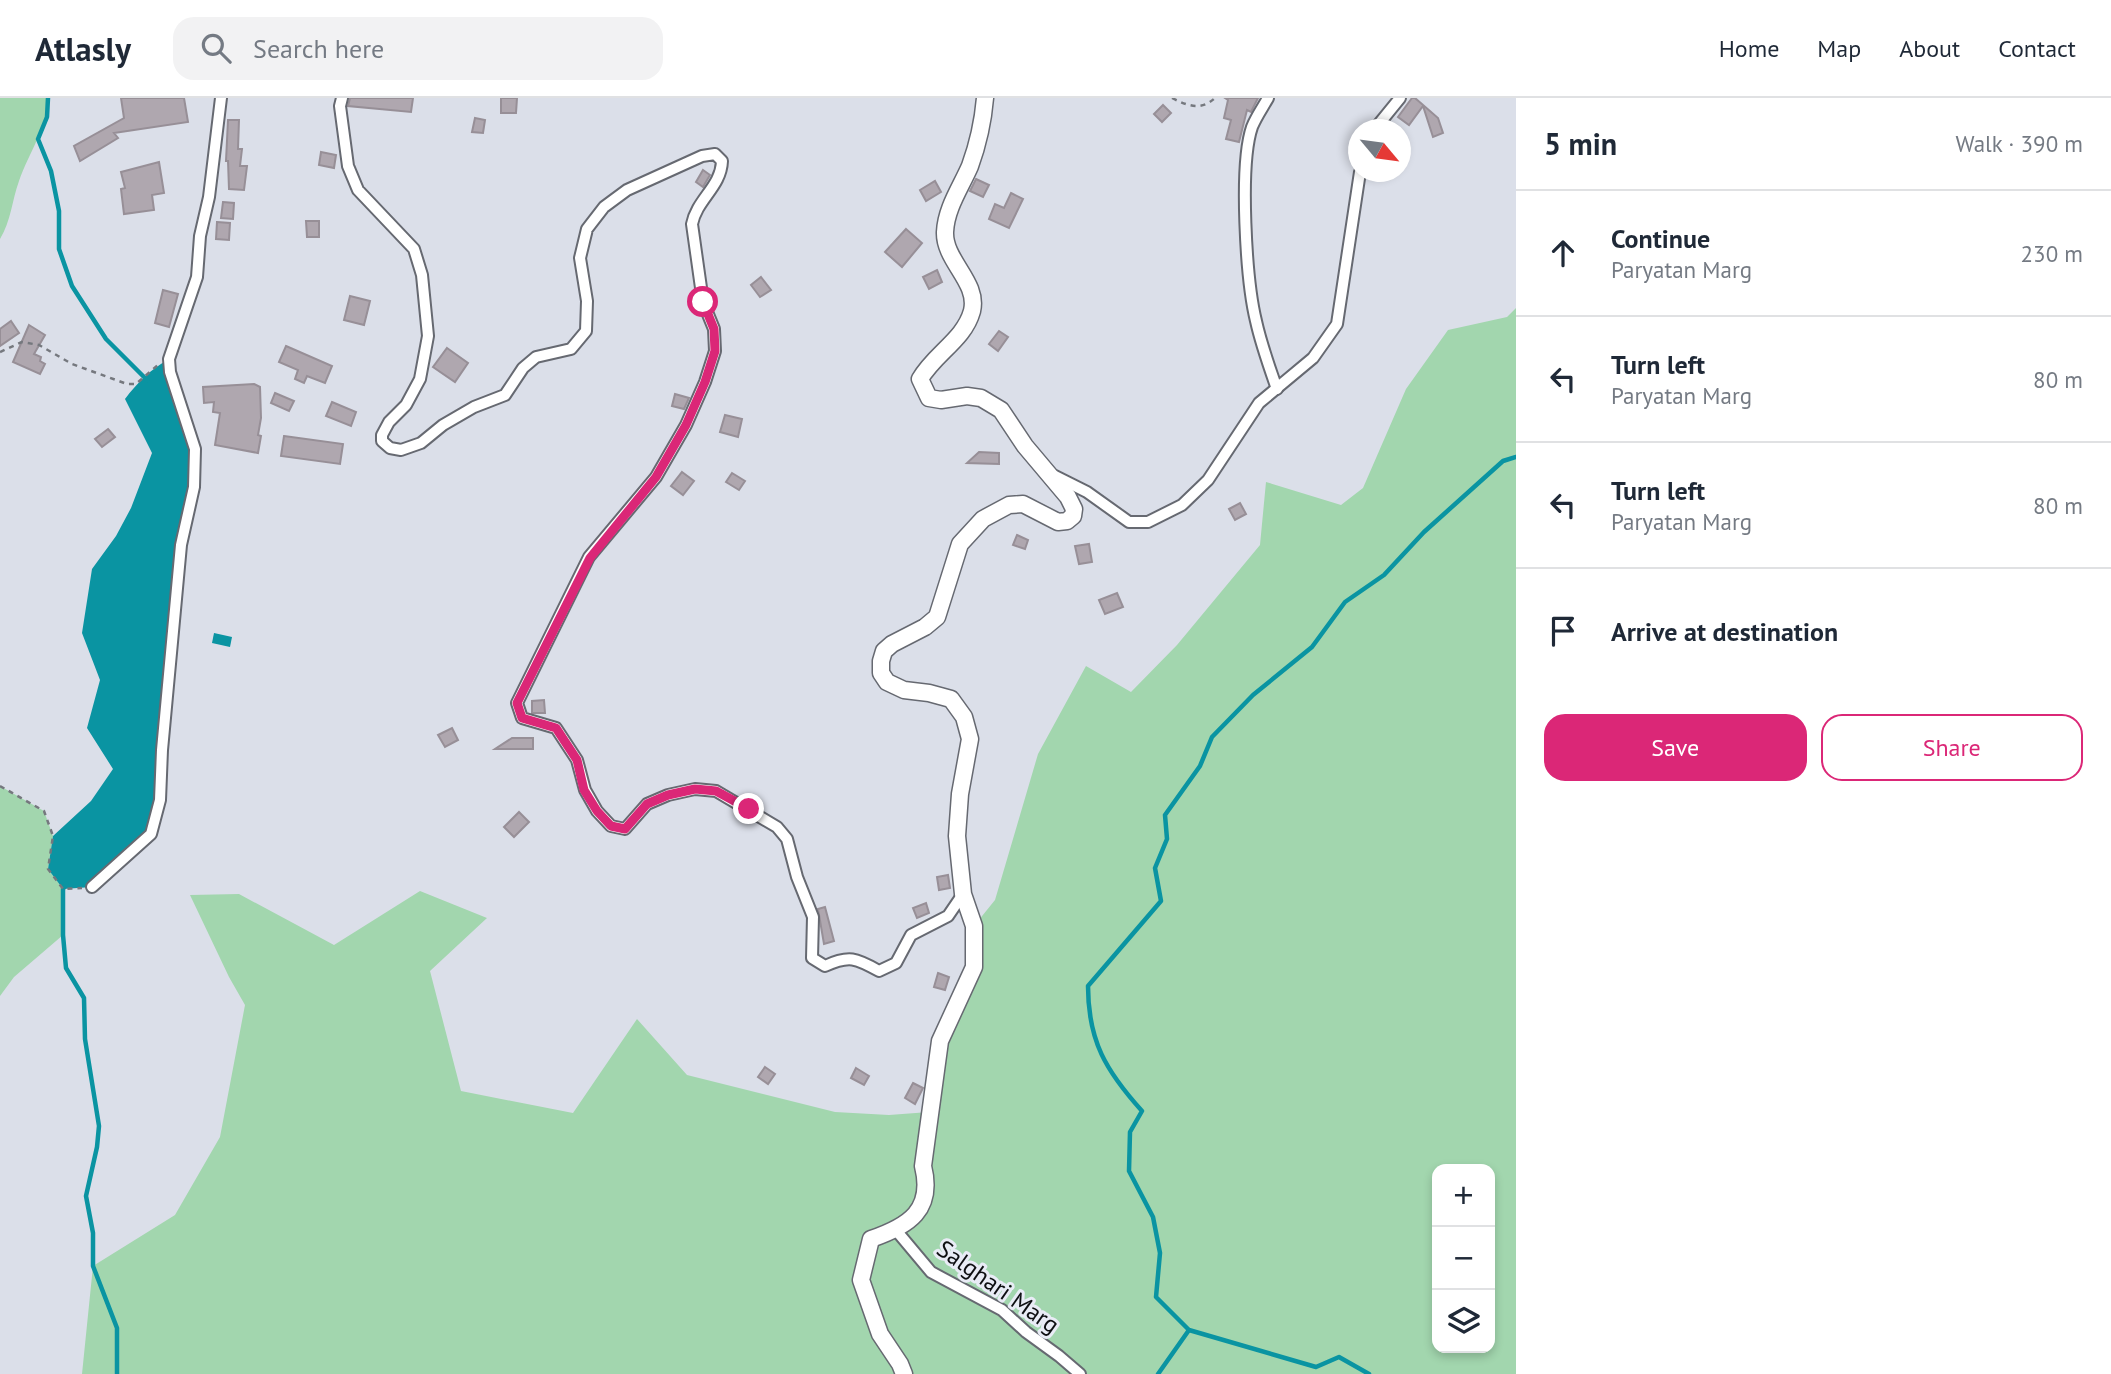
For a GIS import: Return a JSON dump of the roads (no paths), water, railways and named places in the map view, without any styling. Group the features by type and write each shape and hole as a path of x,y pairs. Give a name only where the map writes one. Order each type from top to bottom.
{"street":[{"path":"92,887 151,834 160,800 162,750 181,545 194,487 195,449 170,372 169,359 197,277 200,236 209,197 221,98"},
{"path":"342,98 340,106 348,166 358,190 414,249 422,275 428,336 420,379 406,405 389,422 382,435 382,442 390,448 401,450 421,443 474,407 505,395 523,369 537,357 571,349 586,331 587,301 580,258 587,229 604,207 627,190 702,156 715,154 722,161 722,174 694,214 692,224 703,302 714,329 715,351 705,382 686,425 656,477 583,569 517,703 522,718 556,728 577,760 584,790 597,811 611,826 625,829 647,804 668,795 695,789 716,791 777,827 786,839 813,917 812,958 825,966 843,958 855,959 879,971 895,963 911,935 948,916 963,894"},
{"path":"904,1374 880,1334 862,1280 871,1239 895,1229 919,1212 923,1204 928,1185 923,1166 940,1041 974,967 974,926 963,894 957,836 960,793 970,739 964,717 951,699 904,690 887,682 881,673 881,661 884,651 892,644 925,627 937,617 960,544 983,519 1009,505 1023,504 1058,522 1067,522 1073,516 1074,509 1068,497 1025,446 1001,410 981,398 929,398 920,379 930,363 966,329 973,308 971,291 946,246 945,231 949,212 970,167 983,126 985,98"},
{"path":"1268,98 1253,125 1247,155 1246,197 1255,318 1277,388"},
{"path":"1383,119 1400,98"},
{"path":"1049,473 1087,492 1129,522 1148,522 1182,505 1208,480 1259,403 1313,358 1337,324 1358,182"},
{"name":"Salghari Marg","path":"895,1229 931,1272 1002,1310 1080,1374"}],"water":[{"path":"169,359 195,449 181,545 162,750 151,834 92,887 63,889 48,869 53,836 91,801 113,769 87,728 100,680 82,633 92,569 116,536 131,508 152,453 125,399 156,367"},
{"path":"214,633 232,637 230,647 212,643"}],"waterway":[{"path":"48,98 47,117 38,139 51,171 59,211 59,249 72,286 106,339 147,380"},
{"path":"1369,1374 1339,1357 1316,1367 1189,1330 1156,1297 1160,1253 1153,1217 1129,1171 1130,1132 1142,1111 1118,1082 1101,1054 1091,1023 1088,986 1161,901 1155,868 1167,839 1165,815 1200,766 1212,737 1253,695 1312,647 1345,602 1384,575 1424,532 1503,461 1516,457"},
{"path":"66,884 63,889 66,968 84,998 85,1039 99,1126 86,1196 93,1233 93,1266 117,1328 117,1374"},
{"path":"1158,1374 1189,1330"}]}
